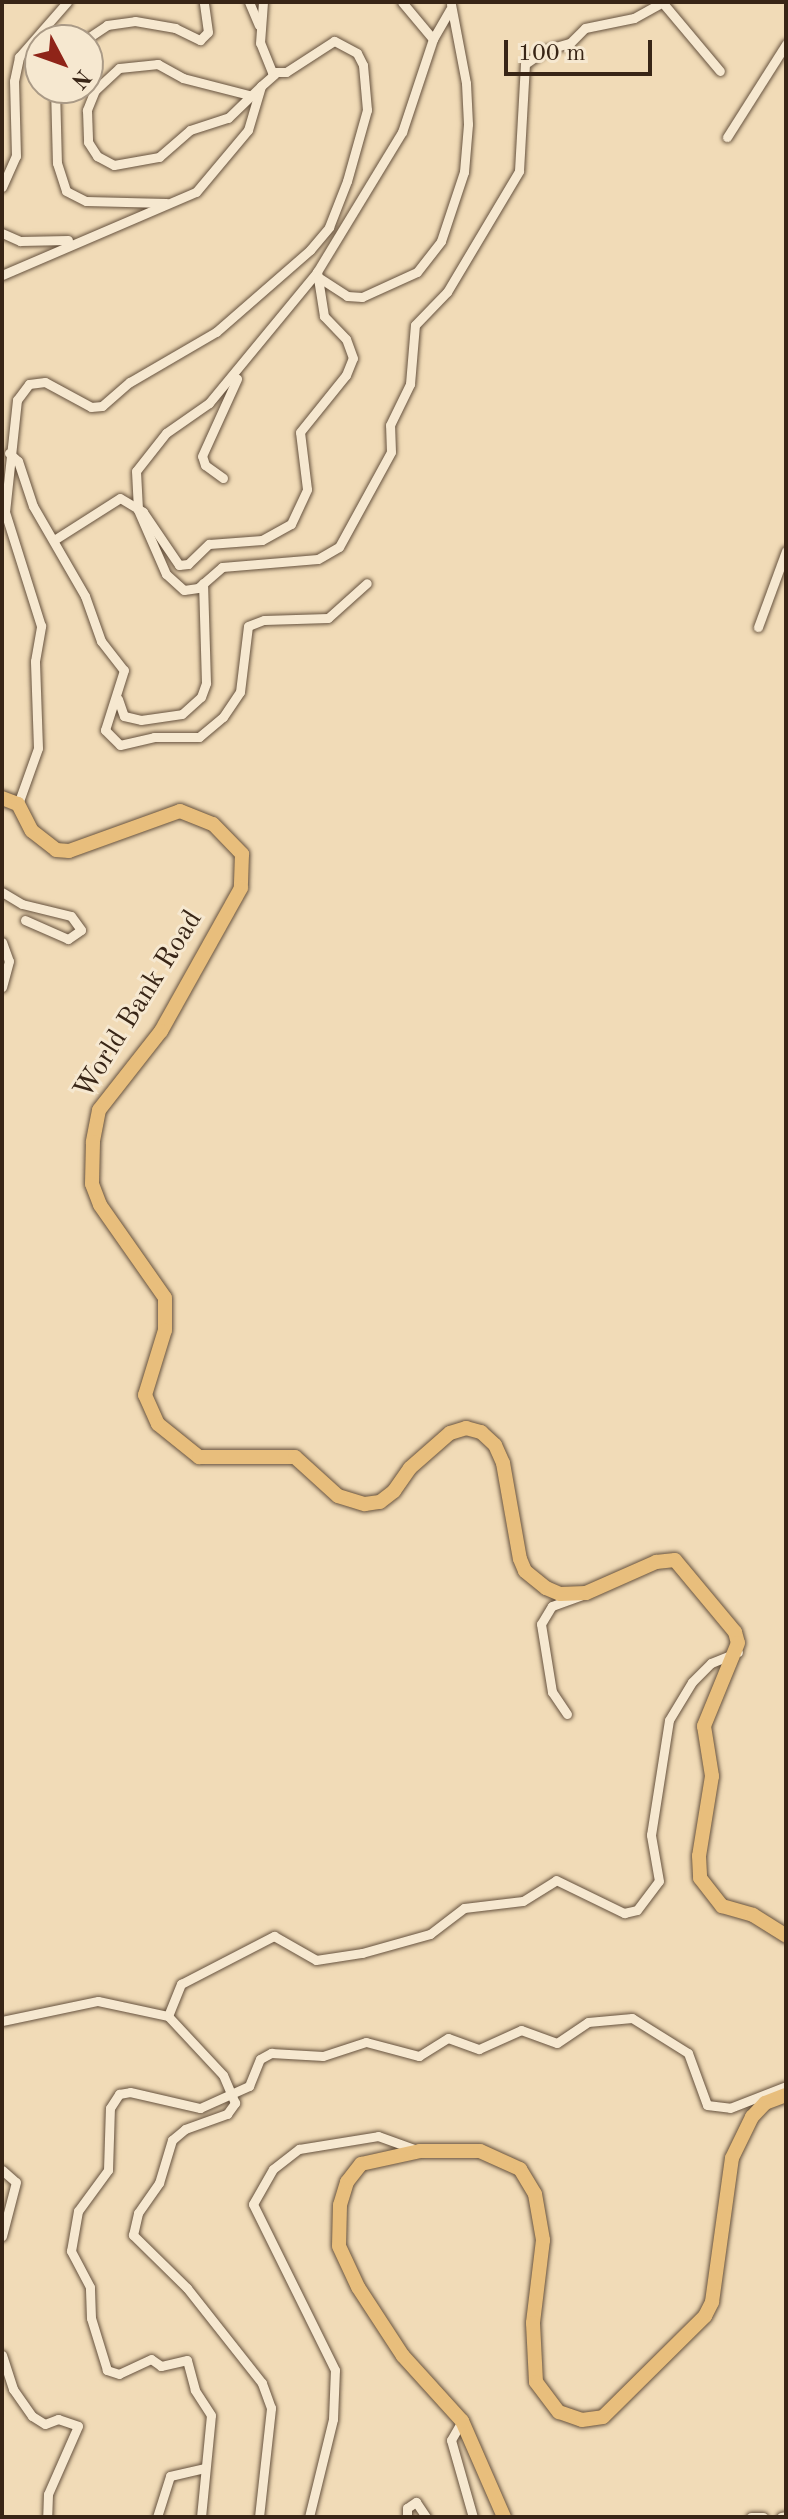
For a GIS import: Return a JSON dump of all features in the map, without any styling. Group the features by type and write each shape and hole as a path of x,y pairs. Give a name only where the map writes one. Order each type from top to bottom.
{"main road":[{"path":"2,798 18,804"},
{"name":"World Bank Road","path":"18,804 32,831 56,850 69,851 180,811 213,824 242,854 241,888 161,1031 99,1110 93,1142 92,1184 100,1205 165,1298 165,1330 145,1395 158,1424 199,1457 295,1457 338,1496 365,1504 380,1502 394,1491 410,1468 450,1433 481,1432 495,1445 503,1463 525,1571 560,1594 586,1593"},
{"path":"586,1593 656,1562 675,1560 735,1632 738,1652 706,1714 712,1776 699,1856 700,1878 722,1906 767,1922 786,1936"},
{"path":"504,2517 462,2421 390,2337 339,2246 340,2205 361,2164 420,2151 480,2151 501,2158 529,2180 543,2240 533,2323 536,2382 559,2412 582,2420 603,2417 705,2316 712,2302 732,2158 752,2117 765,2103 786,2095"}],"street":[{"path":"2,187 16,156 14,81 19,57 67,2"},
{"path":"104,27 135,21 175,28 200,40 208,32 204,2"},
{"path":"249,2 260,28"},
{"path":"263,2 260,28 262,56 275,74"},
{"path":"402,2 433,39"},
{"path":"451,3 433,39 402,132 318,275 209,403 148,452 136,471 137,506 171,580 184,590 203,583 222,567 318,559 339,547 391,452 390,425 410,384 417,321 447,292 519,171 525,64 545,50 570,43 585,28 634,18 662,2 720,71"},
{"path":"318,275 347,296 362,297 417,272 441,241 467,149 466,83 451,3"},
{"path":"18,804 38,748 35,661 41,626 7,522 13,410 29,384 45,382 91,407 102,406 130,382 229,323 297,264 329,227 367,110 363,65 357,53 334,41 275,74 249,95 228,118 190,130 159,157 114,165 97,156 88,142 87,110 95,90 119,68 158,64 183,78 249,95"},
{"path":"727,137 786,44"},
{"path":"2,275 82,237 196,192 231,153 253,119 261,86"},
{"path":"55,104 57,163 66,191 86,201 170,203"},
{"path":"2,233 37,242 82,237"},
{"path":"54,540 120,498 137,506 179,565 188,564 209,544 262,540 291,524 307,489 300,432 346,375 353,358 346,339 324,316 318,275"},
{"path":"223,478 202,463 202,456 217,414 255,349"},
{"path":"9,453 18,461 33,506 85,596 101,641 124,670 118,699 105,730 112,742 120,745 154,737 199,737 223,717 240,692 248,626 264,620 328,618 367,583"},
{"path":"758,627 786,551"},
{"path":"118,699 124,716 141,720 182,714 201,697 206,683 203,583"},
{"path":"2,892 22,904 71,916 81,930 68,939 25,920"},
{"path":"2,942 9,961 2,987"},
{"path":"567,1714 552,1692 541,1624 552,1606 586,1593"},
{"path":"168,2016 181,1984 274,1936 309,1958 362,1953 430,1934 464,1908 523,1901 556,1880 624,1913 637,1910 659,1881 651,1835 669,1720 692,1682 711,1663 738,1652"},
{"path":"2,2021 98,2001 168,2016 234,2095"},
{"path":"201,2517 211,2415 195,2390 187,2360 161,2366 151,2359 119,2374 107,2370 91,2318 90,2287 75,2259 70,2238 80,2207 108,2170 115,2097 130,2092 200,2108 234,2095 254,2081 260,2059 271,2053 323,2056 366,2042 419,2056 448,2038 479,2049 521,2030 557,2043 588,2022 632,2018 688,2053 707,2105 738,2106 786,2086"},
{"path":"234,2095 227,2114 185,2129 172,2140 159,2183 138,2213 133,2235 187,2288 262,2383 271,2408 259,2517"},
{"path":"309,2517 333,2419 335,2370 263,2233 253,2204 273,2169 299,2149 378,2136 411,2144 420,2151"},
{"path":"2,2170 16,2182 2,2236"},
{"path":"2,2355 13,2389 32,2416 45,2424 58,2419 78,2426 48,2494 47,2517"},
{"path":"462,2421 451,2440 473,2517"},
{"path":"157,2517 170,2476 204,2468"},
{"path":"406,2517 416,2502 426,2517"},
{"path":"751,2517 763,2517"}]}
